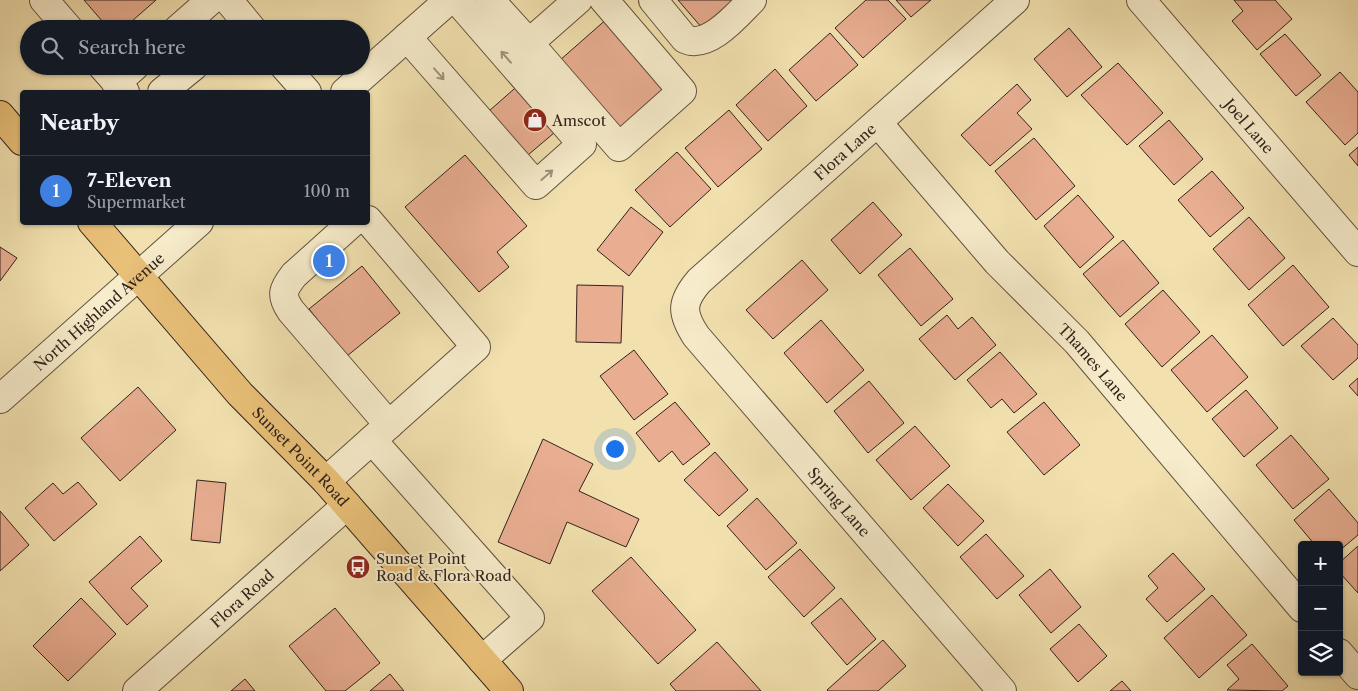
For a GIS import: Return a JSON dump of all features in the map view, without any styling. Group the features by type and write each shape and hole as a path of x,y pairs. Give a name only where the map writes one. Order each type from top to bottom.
{"main road":[{"path":"0,115 20,139"},
{"name":"Sunset Point Road","path":"95,225 240,394 348,505 509,691"}],"street":[{"path":"44,0 61,20"},
{"path":"188,20 211,0"},
{"path":"228,0 242,20"},
{"path":"490,0 619,147 682,91 604,0"},
{"path":"529,43 578,0"},
{"path":"653,0 685,39 691,42 702,40 723,30 752,0"},
{"name":"Flora Lane","path":"684,309 688,293 699,281 1015,0"},
{"name":"Joel Lane","path":"1141,0 1358,252"},
{"path":"370,70 407,37 449,1 582,144 536,185 407,37"},
{"path":"164,90 183,75"},
{"path":"292,75 305,90"},
{"path":"347,90 364,75"},
{"name":"Thames Lane","path":"878,123 997,262 1077,342 1298,603"},
{"path":"326,481 476,347 370,222"},
{"name":"North Highland Avenue","path":"0,399 196,225"},
{"path":"350,225 294,275 283,293 285,302 380,432 530,618 482,660"},
{"name":"Spring Lane","path":"684,309 687,322 696,336 1002,691"},
{"name":"Flora Road","path":"137,691 348,505"},
{"path":"1343,658 1358,675"}],"building":[{"path":"84,0 156,0 133,20 101,20"},
{"path":"678,0 733,0 702,28"},
{"path":"866,0 888,0 906,19 863,58 835,28"},
{"path":"896,0 931,0 911,17"},
{"path":"1234,0 1275,0 1292,19 1257,50 1232,21 1243,11"},
{"path":"609,17 672,91 622,134 559,61"},
{"path":"1069,28 1102,67 1067,97 1034,59"},
{"path":"830,33 858,65 816,101 789,70"},
{"path":"1285,34 1321,75 1296,96 1260,54"},
{"path":"1118,63 1163,113 1127,145 1081,95"},
{"path":"775,69 807,106 768,141 736,105"},
{"path":"1340,72 1358,92 1358,133 1345,145 1306,102"},
{"path":"522,82 561,127 528,155 489,111"},
{"path":"1017,84 1031,100 1017,113 1032,129 990,166 961,135"},
{"path":"729,110 762,149 718,187 685,148"},
{"path":"1169,120 1203,159 1174,185 1139,146"},
{"path":"1034,138 1075,186 1036,220 995,171"},
{"path":"1358,147 1358,166 1349,155"},
{"path":"677,152 711,189 670,227 635,190"},
{"path":"465,155 527,226 497,252 509,267 479,292 405,207"},
{"path":"1212,171 1244,208 1210,237 1178,200"},
{"path":"1078,195 1114,237 1080,268 1044,226"},
{"path":"873,202 902,235 860,274 831,240"},
{"path":"631,207 663,232 629,276 597,250"},
{"path":"1249,217 1285,258 1249,290 1213,249"},
{"path":"1123,240 1159,283 1120,317 1083,274"},
{"path":"0,247 17,258 0,281"},
{"path":"910,248 953,299 921,326 878,275"},
{"path":"802,260 828,290 773,339 746,310"},
{"path":"1293,265 1329,307 1283,346 1248,305"},
{"path":"362,266 400,313 347,356 309,309"},
{"path":"577,285 623,286 621,343 576,342"},
{"path":"1163,290 1200,332 1162,367 1125,324"},
{"path":"947,315 958,329 972,317 996,345 955,380 919,339"},
{"path":"1333,318 1358,345 1358,358 1333,380 1301,346"},
{"path":"821,320 864,370 827,403 784,353"},
{"path":"1212,335 1248,377 1207,412 1171,370"},
{"path":"634,350 668,394 634,420 600,376"},
{"path":"1000,352 1037,394 1014,413 1002,399 991,408 967,380"},
{"path":"1358,378 1358,396 1349,386"},
{"path":"869,381 904,423 868,453 834,411"},
{"path":"138,387 176,430 120,481 81,438"},
{"path":"1246,390 1278,428 1244,457 1212,419"},
{"path":"675,402 710,444 683,465 672,451 659,462 636,433"},
{"path":"1044,402 1080,445 1044,475 1007,432"},
{"path":"915,426 950,466 911,500 876,460"},
{"path":"1291,435 1329,479 1293,509 1256,465"},
{"path":"543,439 593,464 579,491 639,519 626,547 567,522 550,564 498,542"},
{"path":"715,452 748,490 719,516 684,480"},
{"path":"197,480 226,483 220,543 191,540"},
{"path":"78,482 97,504 54,541 25,508 53,483 63,494"},
{"path":"948,484 984,521 958,546 923,508"},
{"path":"1329,489 1358,523 1358,535 1343,548 1343,541 1312,541 1294,520"},
{"path":"757,498 797,543 766,570 727,526"},
{"path":"0,511 29,545 0,571"},
{"path":"986,534 1024,576 997,599 960,557"},
{"path":"140,536 162,561 131,588 148,606 127,625 89,582"},
{"path":"1358,546 1358,593 1343,576 1343,559"},
{"path":"800,549 835,588 804,617 768,577"},
{"path":"1173,553 1205,589 1167,622 1146,599 1158,588 1148,576"},
{"path":"631,557 696,630 658,664 592,591"},
{"path":"1050,569 1081,607 1051,633 1019,595"},
{"path":"1212,595 1247,635 1199,678 1164,638"},
{"path":"81,598 116,634 68,681 33,646"},
{"path":"841,598 876,639 847,665 811,623"},
{"path":"335,608 380,663 345,691 326,691 289,646"},
{"path":"1079,624 1107,656 1078,682 1050,649"},
{"path":"883,640 906,666 878,691 827,690"},
{"path":"717,642 761,691 676,691 670,684"},
{"path":"1252,644 1288,686 1282,691 1227,690 1239,679 1227,665"},
{"path":"390,674 404,691 370,691"},
{"path":"245,679 255,691 231,691"},
{"path":"1122,681 1131,691 1110,691"}],"place":[{"name":"Amscot","path":"535,120"},
{"name":"7-Eleven","path":"329,261"},
{"name":"Sunset Point Road & Flora Road","path":"358,567"}]}
